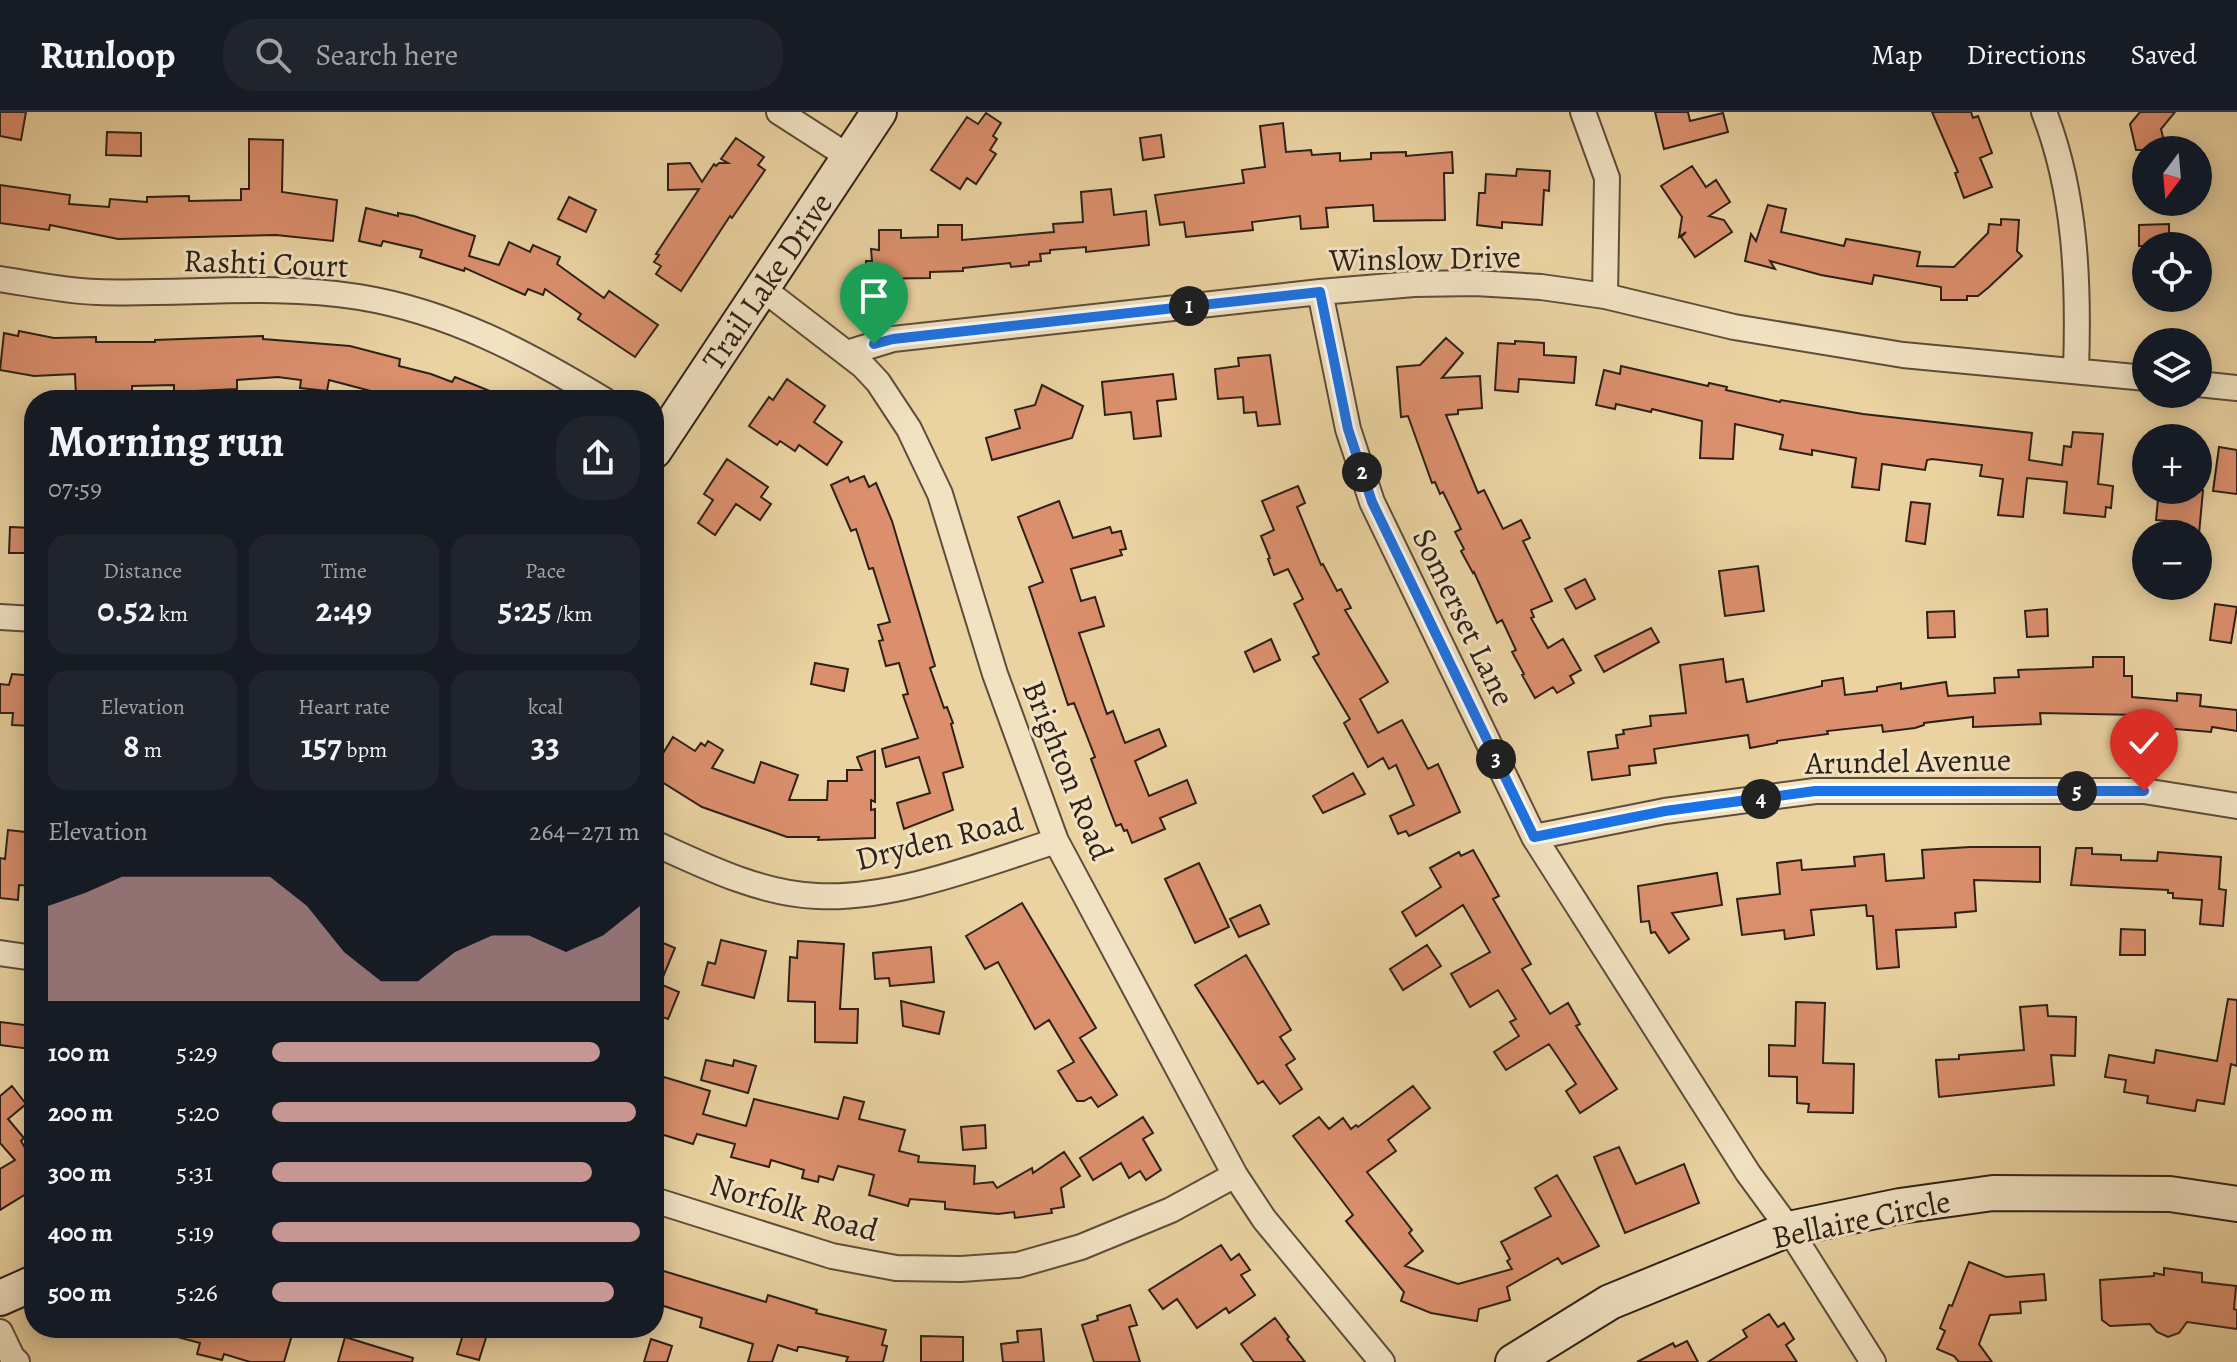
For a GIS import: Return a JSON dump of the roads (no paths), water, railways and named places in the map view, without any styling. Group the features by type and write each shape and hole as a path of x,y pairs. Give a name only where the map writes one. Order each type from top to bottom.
{"street":[{"path":"779,112 849,157"},
{"name":"Trail Lake Drive","path":"664,429 879,112"},
{"path":"1583,112 1607,178 1605,296"},
{"path":"2044,112 2063,176 2076,257 2076,370"},
{"name":"Rashti Court","path":"0,279 94,292 268,289 360,297 461,324 511,345 587,390"},
{"name":"Winslow Drive","path":"847,353 893,339 1320,292 1414,284 1475,283 1541,287 1605,296 1734,327 1903,355 2132,376"},
{"name":"Brighton Road","path":"762,288 847,353 878,382 909,429 940,494 995,674 1056,841 1235,1175 1264,1219 1382,1362"},
{"name":"Somerset Lane","path":"1320,292 1348,429 1372,502 1534,837 1748,1173 1789,1229 1873,1362"},
{"path":"2212,385 2237,388"},
{"path":"0,617 24,618"},
{"name":"Arundel Avenue","path":"1534,837 1665,811 1815,791 2144,791 2237,806"},
{"name":"Dryden Road","path":"664,847 746,883 816,897 862,894 909,885 962,872 1056,841"},
{"path":"0,953 24,957"},
{"name":"Norfolk Road","path":"664,1203 832,1256 896,1268 961,1269 1018,1265 1081,1247 1171,1210 1235,1175"},
{"name":"Bellaire Circle","path":"1513,1362 1610,1302 1789,1229 1900,1206 1993,1193 2170,1194 2237,1204"},
{"path":"0,1305 0,1298 24,1287"},
{"path":"0,1332 17,1362"}]}
